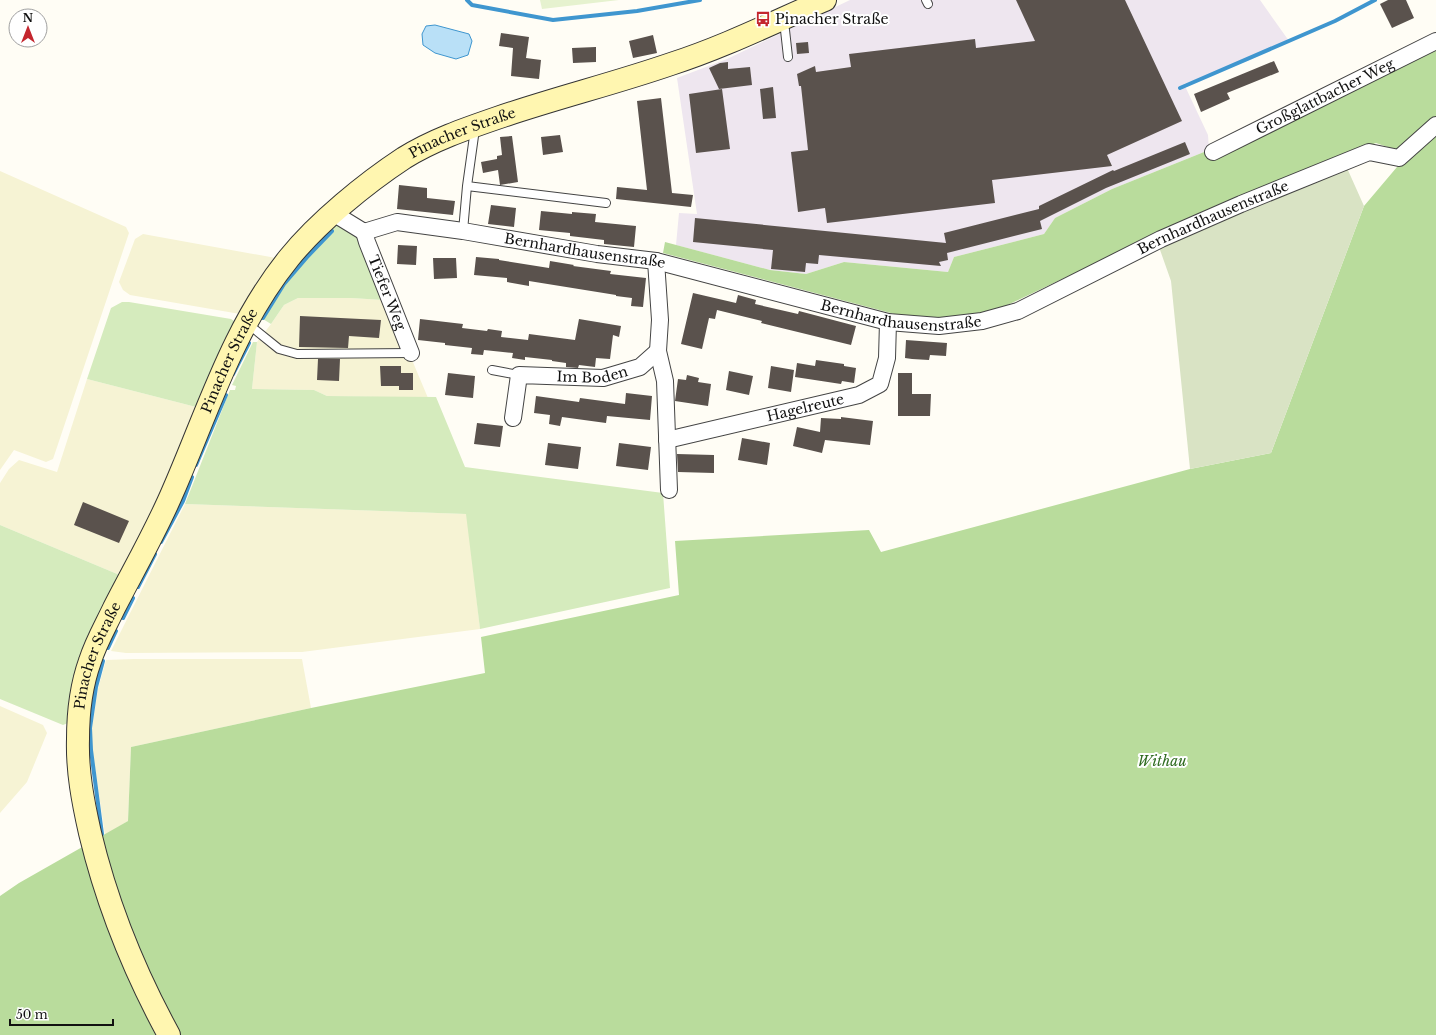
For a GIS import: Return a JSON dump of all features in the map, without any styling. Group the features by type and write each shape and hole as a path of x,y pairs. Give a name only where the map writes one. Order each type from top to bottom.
{"street":[{"name":"Pinacher Straße","path":"169,1035 147,994 122,936 98,865 83,805 78,766 78,736 81,696 90,661 102,632 172,493 226,362 246,322 266,289 290,256 333,212 381,174 430,144 475,125 526,108 703,54 825,0"},
{"name":"Großglattbacher Weg","path":"1213,152 1436,41"},
{"name":"Bernhardhausenstraße","path":"364,232 397,222 463,231 597,254 656,261 888,322 939,326 982,321 1018,311 1161,239 1248,201 1369,152 1399,158 1436,125"},
{"path":"333,212 364,232"},
{"name":"Tiefer Weg","path":"364,232 411,353"},
{"path":"656,261 660,320 658,351 665,381 669,490"},
{"name":"Hagelreute","path":"667,440 860,395 880,384 887,358 888,322"},
{"name":"Im Boden","path":"519,375 603,378 640,367 658,351"},
{"path":"513,418 519,375"}],"lane":[{"path":"780,20 785,30 788,58"},
{"path":"463,231 475,125"},
{"path":"467,186 606,203"},
{"path":"246,322 279,349 297,354 411,353"},
{"name":"Im Boden","path":"492,370 519,375"}],"shaded area":[{"path":"850,0 1260,0 1289,41 1250,60 1184,84 1208,135 1209,150 1112,189 1055,218 1044,234 954,257 948,272 844,262 806,274 770,270 676,245 679,213 697,214 677,78 727,59"},
{"path":"0,171 126,227 129,233 53,459 46,462 14,450 0,470"},
{"path":"143,234 276,258 240,314 130,295 123,290 119,282 135,239"},
{"path":"298,298 351,298 383,300 386,298 428,398 327,396 314,390 252,389 257,342 284,305"},
{"path":"87,379 200,408 122,576 0,525 0,483 9,469 19,460 57,472"},
{"path":"185,504 467,514 480,629 302,652 126,653 111,651"},
{"path":"302,659 311,708 131,747 128,821 105,835 92,747 92,728 98,689 106,660"},
{"path":"0,706 43,725 47,733 27,782 0,813"}],"green space":[{"path":"540,0 619,0 542,9"},
{"name":"Withau","path":"1436,48 1436,1035 0,1035 0,896 19,883 128,821 131,747 311,708 485,673 481,637 679,595 675,541 869,530 881,552 1190,469 1271,453 1364,206 1408,154 1376,143 1339,157 1142,241 999,309 935,321 902,316 663,253 665,242 770,270 806,274 844,262 948,272 954,257 1044,234 1055,218 1112,189 1209,150"},
{"path":"1347,168 1364,206 1271,453 1190,469 1171,281 1159,247"},
{"path":"342,223 361,238 383,300 351,298 298,298 284,305 271,324 258,316 280,282 331,225"},
{"path":"122,302 231,319 237,323 200,408 87,379 111,308"},
{"path":"253,342 257,342 252,389 314,390 327,396 436,397 465,467 663,493 670,588 480,629 466,514 185,504 230,390 235,390 236,386 232,385"},
{"path":"0,525 122,576 68,723 63,725 0,699"}],"water":[{"path":"435,25 469,34 472,41 468,55 456,59 435,53 423,45 422,34 426,26"}],"building":[{"path":"1016,0 1125,0 1182,121 1107,155 1112,166 992,180 995,203 827,223 825,208 798,212 791,152 808,150 801,86 799,86 797,74 815,66 816,72 851,67 849,54 975,39 976,48 1035,41"},
{"path":"1388,0 1406,0 1414,18 1392,28 1380,4"},
{"path":"501,33 529,37 526,58 541,60 539,79 511,76 513,48 499,46"},
{"path":"653,35 657,53 633,58 629,41"},
{"path":"808,42 809,53 797,54 796,43"},
{"path":"596,47 596,62 573,63 572,48"},
{"path":"1274,61 1279,72 1227,93 1230,99 1201,112 1194,94"},
{"path":"728,62 728,69 750,67 752,85 719,89 709,68 720,63"},
{"path":"773,87 776,118 763,119 760,89"},
{"path":"722,89 730,149 696,153 689,94"},
{"path":"661,98 672,193 693,195 691,207 616,199 617,187 647,190 637,101"},
{"path":"560,135 563,152 543,155 541,137"},
{"path":"512,136 518,182 500,185 498,170 483,173 481,162 497,159 497,156 502,155 500,137"},
{"path":"1185,142 1190,154 1106,188 1040,221 1042,229 947,253 948,260 939,262 941,266 819,255 818,264 806,263 805,272 771,269 773,250 693,242 695,218 946,243 944,233 1039,209 1039,206 1113,170 1114,171"},
{"path":"399,185 427,188 427,198 455,201 453,215 397,209"},
{"path":"491,205 516,208 514,227 488,224"},
{"path":"541,211 572,214 572,212 596,214 595,222 636,226 634,247 604,244 604,240 570,236 570,233 539,230"},
{"path":"398,245 417,246 416,265 397,264"},
{"path":"476,257 499,259 549,268 550,261 574,265 573,266 611,271 610,274 646,278 643,307 631,306 632,298 529,281 529,286 507,282 507,278 474,275"},
{"path":"433,258 456,258 457,278 434,279"},
{"path":"693,293 736,303 738,295 756,300 755,304 798,314 799,311 856,326 851,345 761,323 762,321 717,310 715,319 709,318 702,349 681,344"},
{"path":"300,316 381,320 379,338 349,336 348,348 299,347"},
{"path":"420,319 463,324 462,328 502,331 501,337 528,340 529,334 575,340 579,319 621,326 619,337 613,335 610,359 596,358 595,367 579,365 578,368 566,367 566,363 552,360 525,357 525,360 512,358 513,353 484,350 483,355 471,354 472,348 418,340"},
{"path":"906,340 947,343 946,356 930,355 929,360 905,358"},
{"path":"318,359 340,359 339,381 317,380"},
{"path":"816,360 844,364 844,366 856,368 854,383 842,381 841,384 795,377 797,363 815,366"},
{"path":"380,366 401,366 401,373 413,373 413,390 399,390 399,386 381,386"},
{"path":"771,366 794,370 791,392 768,388"},
{"path":"729,371 753,376 749,395 726,390"},
{"path":"448,373 475,376 473,398 445,395"},
{"path":"898,373 912,373 912,394 931,394 930,416 898,416"},
{"path":"687,375 699,378 698,382 711,384 708,406 675,401 678,379 686,380"},
{"path":"626,393 652,396 650,420 607,416 606,423 562,417 560,426 549,424 550,415 534,413 536,396 579,402 580,398 625,404"},
{"path":"841,417 873,421 870,445 825,440 822,453 793,446 797,427 820,432 821,418 841,419"},
{"path":"477,423 503,426 500,447 474,444"},
{"path":"742,438 770,443 767,465 738,460"},
{"path":"548,443 581,447 578,469 545,465"},
{"path":"619,443 651,447 648,470 616,466"},
{"path":"677,454 714,455 714,473 678,472"},
{"path":"83,502 129,521 119,543 74,525"}],"waterway":[{"path":"467,0 472,5 553,20 637,11 700,0"},
{"path":"1180,88 1335,21 1375,0"},
{"path":"263,318 284,284 332,231"},
{"path":"233,374 249,343"},
{"path":"196,465 226,395"},
{"path":"161,542 183,501 192,477"},
{"path":"138,587 155,554"},
{"path":"123,618 133,598"},
{"path":"108,648 116,631"},
{"path":"102,834 91,750 90,728 96,687 103,661"}],"place":[{"name":"Pinacher Straße","path":"763,19"}]}
